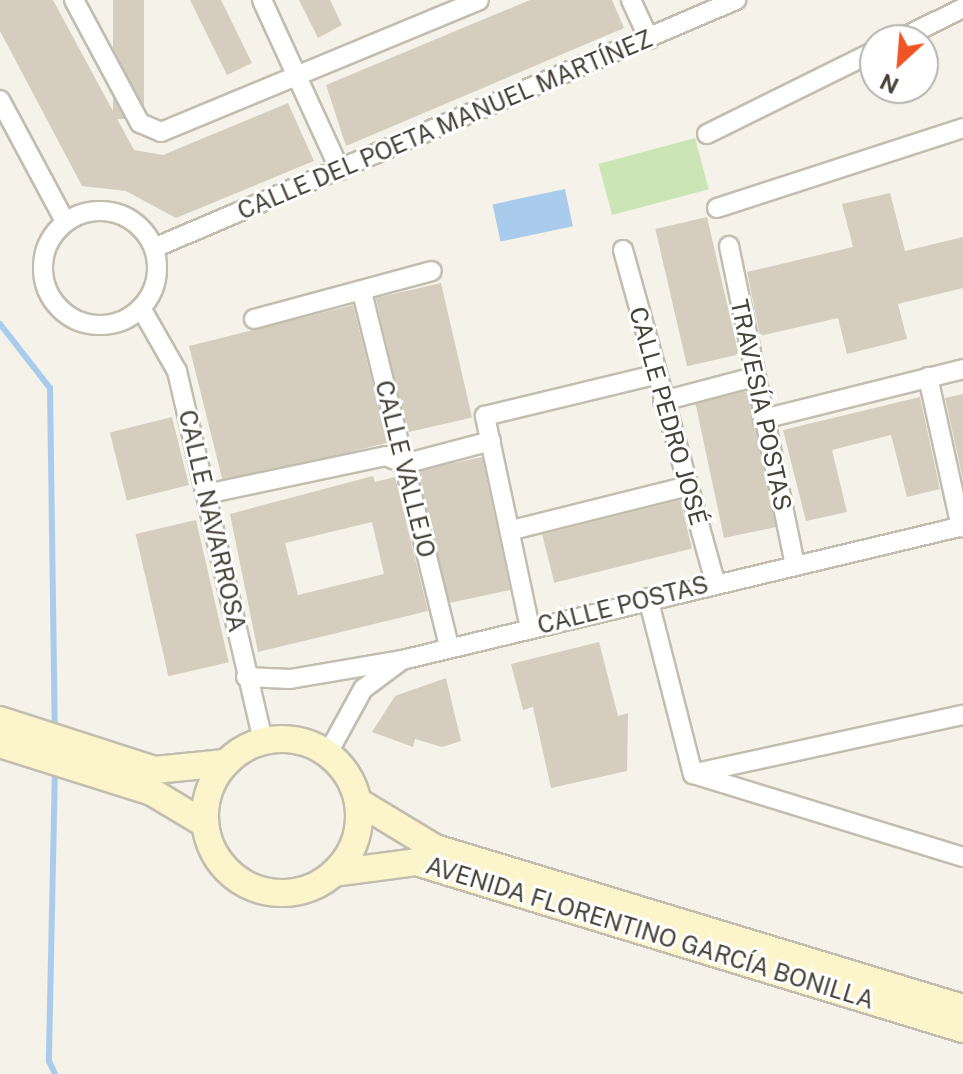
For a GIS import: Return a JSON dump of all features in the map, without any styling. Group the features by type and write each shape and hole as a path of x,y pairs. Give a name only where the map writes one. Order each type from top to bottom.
{"street":[{"path":"74,0 140,123 161,132 300,74 448,6 479,0"},
{"path":"262,0 300,74 340,170"},
{"path":"631,0 649,39"},
{"name":"CALLE DEL POETA MANUEL MARTÍNEZ","path":"154,248 736,0"},
{"path":"930,24 963,8"},
{"path":"707,134 859,59"},
{"path":"0,100 65,221"},
{"path":"717,208 963,128"},
{"path":"116,213 154,248 156,280 141,308 108,325 89,324 56,306 43,261 65,221 116,213"},
{"name":"TRAVESÍA POSTAS","path":"729,246 795,564"},
{"name":"CALLE PEDRO JOSÉ","path":"623,250 655,375 715,582"},
{"path":"254,319 432,271"},
{"name":"CALLE VALLEJO","path":"362,292 449,646"},
{"name":"CALLE NAVARROSA","path":"141,308 177,371 263,740"},
{"path":"763,419 963,369"},
{"path":"530,628 512,530 485,416 655,375"},
{"path":"663,401 754,377"},
{"path":"928,377 962,527"},
{"path":"206,494 386,456 404,464 491,441"},
{"path":"512,530 688,486"},
{"name":"CALLE POSTAS","path":"328,753 363,689 402,660 715,582 962,527"},
{"path":"648,598 693,774"},
{"path":"246,677 290,679 402,660"},
{"path":"693,774 963,715"},
{"path":"0,720 155,770 225,763 263,740 291,738 328,753 359,802 351,850 334,873 315,886 265,891 220,864 202,822 152,792 0,744"},
{"path":"202,822 225,763"},
{"path":"693,774 963,857"},
{"name":"AVENIDA FLORENTINO GARCÍA BONILLA","path":"359,802 398,832 435,848 963,1008"},
{"name":"AVENIDA FLORENTINO GARCÍA BONILLA","path":"334,873 416,862 963,1029"}],"green space":[{"path":"695,138 709,189 612,215 598,164"}],"water":[{"path":"565,189 573,226 501,242 493,204"}],"building":[{"path":"0,0 53,0 134,150 163,155 288,103 314,161 176,218 126,191 82,186 0,31"},
{"path":"113,0 144,0 144,119 113,119"},
{"path":"190,0 221,0 252,63 227,75"},
{"path":"299,0 330,0 342,25 318,38"},
{"path":"530,0 612,0 624,28 346,146 326,85"},
{"path":"890,193 905,251 963,237 963,288 898,304 907,339 847,354 838,318 760,336 747,272 853,247 842,204"},
{"path":"707,217 739,354 687,366 655,229"},
{"path":"441,283 472,417 407,433 376,298"},
{"path":"353,305 387,443 223,484 189,346"},
{"path":"747,391 776,527 724,538 695,402"},
{"path":"963,394 963,480 945,398"},
{"path":"920,397 940,489 907,497 891,435 832,450 847,512 806,521 783,430"},
{"path":"172,417 189,485 127,500 110,432"},
{"path":"482,457 510,590 447,604 418,471"},
{"path":"373,476 375,482 395,477 428,611 258,652 230,514","holes":["372,522 384,574 298,595 285,543"]},
{"path":"680,500 692,549 554,583 542,534"},
{"path":"196,520 229,662 168,676 136,534"},
{"path":"599,642 618,716 628,713 627,771 551,788 533,707 523,710 511,664"},
{"path":"446,678 461,741 442,747 415,739 413,747 372,732 395,696"}],"waterway":[{"path":"0,324 50,388 55,732"},
{"path":"55,767 49,1061 55,1074"}]}
